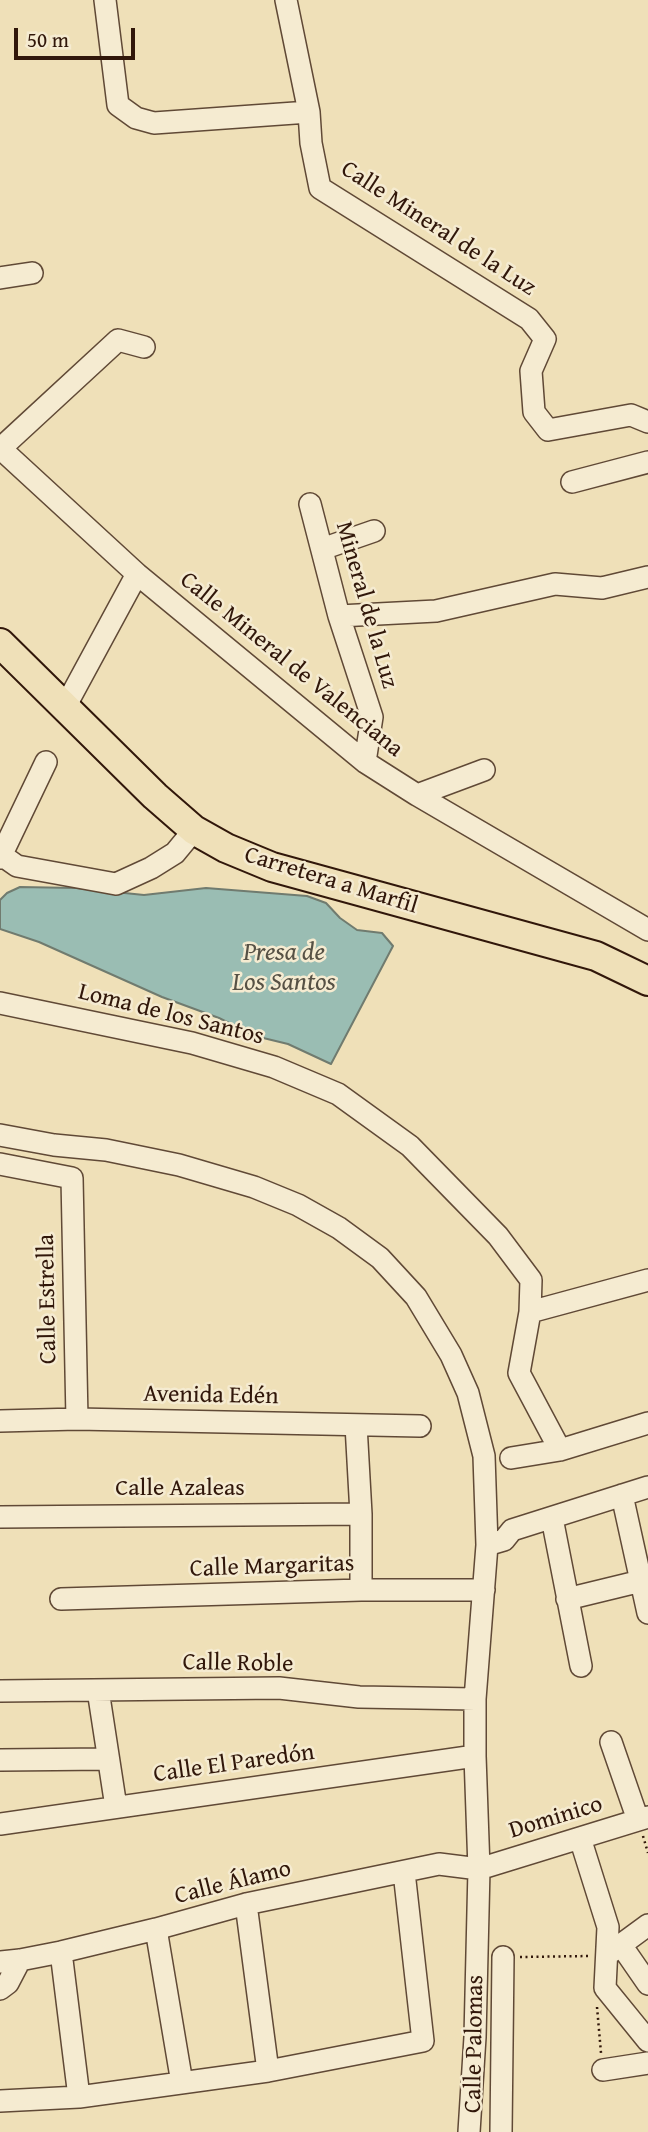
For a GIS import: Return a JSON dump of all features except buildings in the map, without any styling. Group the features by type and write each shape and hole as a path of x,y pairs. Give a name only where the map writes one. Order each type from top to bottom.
{"main road":[{"name":"Carretera a Marfil","path":"0,643 155,796 194,830 226,848 272,867 596,956 648,981"}],"street":[{"path":"105,0 118,104 136,118 154,123 309,111"},
{"name":"Calle Mineral de la Luz","path":"286,0 309,111 310,143 320,188 529,319 545,340 531,371 534,412 548,430 631,415 648,422"},
{"path":"0,278 32,273"},
{"path":"0,448 118,340 144,347"},
{"name":"Calle Mineral de Valenciana","path":"0,448 137,574 365,762 417,795 645,925"},
{"path":"572,482 648,462"},
{"name":"Mineral de la Luz","path":"310,504 340,616 372,717 365,762"},
{"path":"322,548 374,531"},
{"path":"65,707 137,574"},
{"path":"340,616 436,611 555,583 602,588 648,577"},
{"path":"46,762 0,856 17,866 116,884 151,868 175,853 194,830"},
{"path":"417,795 484,770"},
{"name":"Loma de los Santos","path":"0,1003 192,1043 274,1067 338,1094 410,1146 498,1236 531,1280 530,1312 519,1373 560,1450"},
{"path":"0,1135 54,1145 106,1150 167,1162 254,1187 299,1205 339,1228 380,1258 416,1297 451,1355 468,1393 484,1456 488,1545 475,1699 480,1869 475,2037 468,2132"},
{"name":"Calle Estrella","path":"0,1164 72,1178 77,1419"},
{"path":"530,1312 648,1280"},
{"name":"Avenida Edén","path":"0,1421 77,1419 421,1426"},
{"path":"511,1458 560,1450 648,1423"},
{"path":"356,1425 361,1514 361,1590"},
{"path":"488,1545 504,1540 512,1530 648,1487"},
{"path":"622,1495 648,1613"},
{"name":"Calle Azaleas","path":"0,1517 361,1514"},
{"path":"552,1518 581,1666"},
{"path":"567,1599 641,1581"},
{"name":"Calle Margaritas","path":"61,1599 361,1590 484,1590"},
{"name":"Calle Roble","path":"0,1691 279,1688 359,1697 475,1699"},
{"path":"97,1690 116,1807"},
{"path":"611,1742 643,1818"},
{"name":"Calle El Paredón","path":"0,1824 475,1756"},
{"path":"0,1760 108,1759"},
{"name":"Dominico","path":"480,1869 643,1818"},
{"path":"580,1838 614,1950 605,1988 648,2041"},
{"name":"Calle Álamo","path":"10,1961 61,1952 246,1904 439,1864 480,1869"},
{"path":"0,2101 79,2097 268,2071 424,2041 404,1872"},
{"path":"246,1904 268,2071"},
{"path":"614,1950 648,1925"},
{"path":"156,1929 182,2083"},
{"path":"614,1950 648,1984"},
{"path":"61,1952 79,2097"},
{"name":"Calle Palomas","path":"501,2132 503,1957"},
{"path":"0,1989 8,1983 10,1961"},
{"path":"603,2070 648,2063"}],"path":[{"path":"503,1957 614,1950"},
{"path":"603,2070 596,2008 605,1988"}],"water":[{"name":"Presa de Los Santos","path":"20,887 76,888 144,895 206,888 307,896 326,903 340,918 357,930 382,933 393,946 331,1064 288,1044 255,1036 219,1018 162,997 39,942 0,929 0,900"}]}
